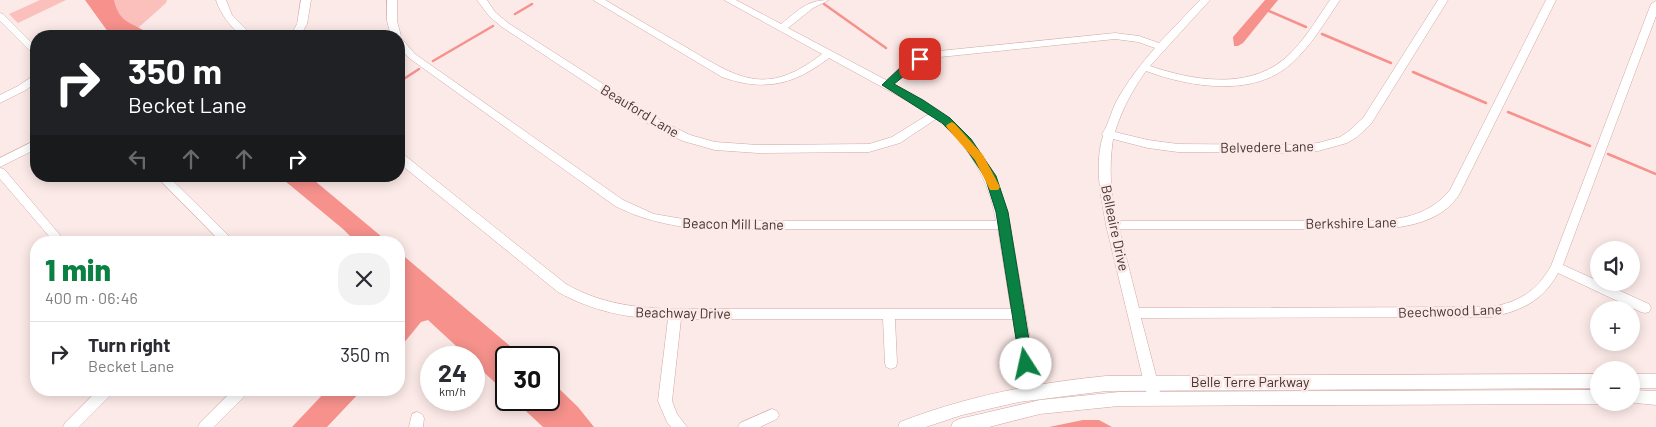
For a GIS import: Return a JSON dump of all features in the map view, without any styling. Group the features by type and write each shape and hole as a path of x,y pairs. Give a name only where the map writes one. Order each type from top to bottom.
{"main road":[{"path":"1640,381 1656,380"},
{"name":"Belle Terre Parkway","path":"959,427 1004,415 1054,405 1119,398 1153,390 1590,381"},
{"name":"Belle Terre Parkway","path":"906,427 969,405 1032,391 1088,384 1153,390 1590,397"},
{"path":"1640,397 1656,398"}],"street":[{"path":"221,0 230,20 241,30"},
{"path":"298,30 302,24 306,0"},
{"path":"392,0 392,21 394,30"},
{"name":"Beauford Lane","path":"482,0 492,14 522,36 654,122 687,138 703,143 743,148 869,148 896,140 937,114"},
{"path":"598,0 725,75 742,80 770,82 793,77 814,66 829,54"},
{"path":"730,0 937,114 960,134 983,164 990,176 998,199 1032,391"},
{"path":"781,28 810,6 824,0"},
{"name":"Belleaire Drive","path":"1153,390 1112,224 1104,183 1104,158 1107,134 1122,96 1143,67 1205,0"},
{"path":"1143,67 1169,77 1200,82 1245,81 1263,76 1288,62 1335,0"},
{"name":"Belvedere Lane","path":"1107,134 1148,144 1188,148 1302,148 1323,146 1343,140 1367,121 1443,0"},
{"name":"Berkshire Lane","path":"1112,224 1375,224 1400,223 1430,214 1444,205 1454,193 1551,0"},
{"name":"Beechwood Lane","path":"1134,313 1491,312 1514,307 1537,294 1546,285 1556,267 1656,4"},
{"path":"0,16 30,46"},
{"path":"887,85 916,61 948,53 1115,36 1139,39 1161,48"},
{"name":"Beacon Mill Lane","path":"405,48 412,56 606,194 641,214 667,221 695,225 1004,225"},
{"path":"0,99 30,82"},
{"path":"0,163 30,147"},
{"name":"Beachway Drive","path":"405,162 568,292 593,303 620,311 675,314 1018,314"},
{"path":"0,172 55,236"},
{"path":"167,182 222,236"},
{"path":"1556,267 1645,308"},
{"path":"675,314 665,401 672,418 680,427"},
{"path":"889,314 891,363"},
{"path":"70,427 101,396"},
{"path":"205,427 236,396"},
{"path":"745,427 772,415"}],"shaded area":[{"path":"40,0 66,0 18,23 9,14"},
{"path":"85,0 114,0 120,15 129,23 142,30 107,30"},
{"path":"114,0 167,0 138,28 122,17 117,10"},
{"path":"1265,0 1278,0 1243,43 1234,46 1233,37"},
{"path":"286,182 316,182 381,236 350,236"},
{"path":"405,257 510,346 495,346 495,383 485,373 485,346 456,346 428,320 421,322 405,342"},
{"path":"560,390 578,407 594,427 543,427 526,411 560,411"},
{"path":"321,396 356,396 327,427 292,427"},
{"path":"1083,420 1099,420 1112,427 1049,427"}],"waterway":[{"path":"515,14 532,4"},
{"path":"824,4 886,48"},
{"path":"1269,11 1306,27"},
{"path":"433,61 493,26"},
{"path":"1322,34 1391,63"},
{"path":"405,78 419,69"},
{"path":"1413,72 1486,103"},
{"path":"1508,112 1590,146"},
{"path":"1608,154 1656,174"}],"slow traffic":[{"path":"952,126 980,158 994,187"}],"route":[{"path":"920,59 906,67 887,85 919,102 946,121 960,134 980,158 990,176 1002,212 1026,364"}]}
